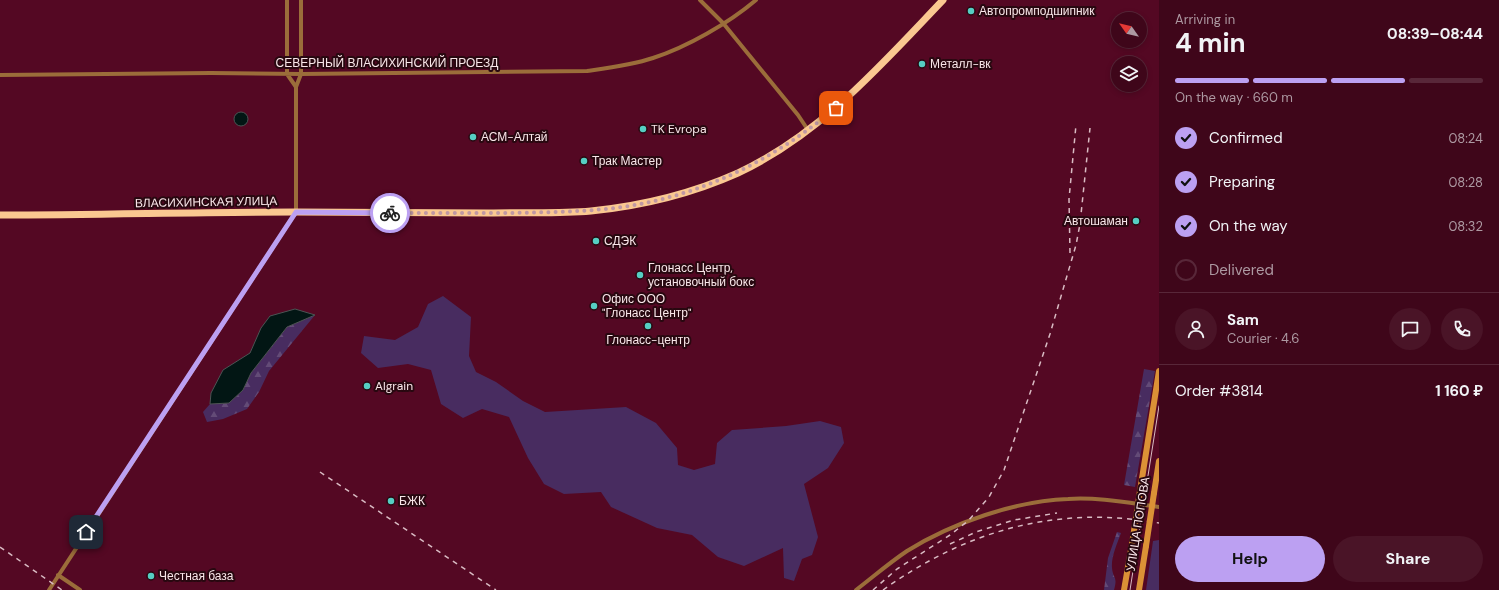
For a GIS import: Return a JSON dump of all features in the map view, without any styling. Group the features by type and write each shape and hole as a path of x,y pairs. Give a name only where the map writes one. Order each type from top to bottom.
{"highway":[{"name":"ВЛАСИХИНСКАЯ УЛИЦА","path":"0,215 296,212 391,214 553,212 588,211 651,202 716,182 740,172 777,152 809,130 847,99 873,74 942,0"}],"main road":[{"path":"1124,590 1159,371"},
{"name":"УЛИЦА ПОПОВА","path":"1139,590 1159,461"}],"street":[{"path":"288,0 287,74 296,87"},
{"path":"49,590 296,212 296,87 302,74 301,0"},
{"path":"700,0 723,23 809,130"},
{"name":"СЕВЕРНЫЙ ВЛАСИХИНСКИЙ ПРОЕЗД","path":"0,75 587,71 655,57 687,43 733,18 756,0"},
{"path":"856,590 886,566 925,541 968,521 996,512 1043,501 1069,499 1098,499 1159,507"},
{"path":"58,575 80,590"}],"green space":[{"path":"443,296 471,317 469,356 476,372 496,382 523,401 545,412 626,407 656,423 677,448 678,465 694,470 715,464 717,443 732,430 786,426 820,421 841,427 844,443 828,468 804,484 818,537 812,555 802,559 794,581 784,578 783,548 744,566 718,557 692,535 657,528 611,507 601,492 564,494 544,484 528,458 509,417 482,409 463,418 441,404 431,370 408,364 378,368 361,353 364,336 395,340 418,327 428,304"},
{"path":"315,315 269,371 259,392 247,409 223,419 207,422 203,412 210,404 229,403 243,390 251,373 287,327"},
{"path":"1144,369 1155,371 1135,487 1124,485"},
{"path":"1117,532 1121,533 1112,559 1112,568 1115,580 1114,590 1104,590 1108,558"},
{"path":"1159,540 1159,590 1146,590 1153,541"}],"shaded area":[{"path":"238,112 244,112 248,116 248,122 244,126 238,126 234,122 234,116"},
{"path":"295,309 315,315 287,327 251,373 243,390 229,403 210,404 211,393 223,370 250,353 261,328 270,316"}],"tram line":[{"path":"1130,590 1159,406"}],"railway":[{"path":"1070,253 1069,199 1076,125"},
{"path":"873,590 897,569 950,535 968,521 989,497 1004,470 1050,334 1076,245 1080,224 1090,128"},
{"path":"320,472 496,590"},
{"path":"950,544 976,532 1014,520 1057,513"},
{"path":"883,590 915,569 947,552 980,538 1014,527 1049,520 1085,517 1121,518 1159,523"},
{"path":"0,547 62,590"}],"way so far":[{"path":"390,213 588,211 651,202 716,182 740,172 777,152 809,130 836,108"}],"place":[{"name":"Автопромподшипник","path":"971,11"},
{"name":"Металл-вк","path":"922,64"},
{"name":"TK Evropa","path":"643,129"},
{"name":"АСМ-Алтай","path":"473,137"},
{"name":"Трак Мастер","path":"584,161"},
{"name":"Автошаман","path":"1136,221"},
{"name":"СДЭК","path":"596,241"},
{"name":"Глонасс Центр, установочный бокс","path":"640,275"},
{"name":"Офис ООО \"Глонасс Центр\"","path":"594,306"},
{"name":"Глонасс-центр","path":"648,326"},
{"name":"Algrain","path":"367,386"},
{"name":"БЖК","path":"391,501"},
{"name":"Честная база","path":"151,576"}],"route":[{"path":"86,532 296,212 390,213"}]}
